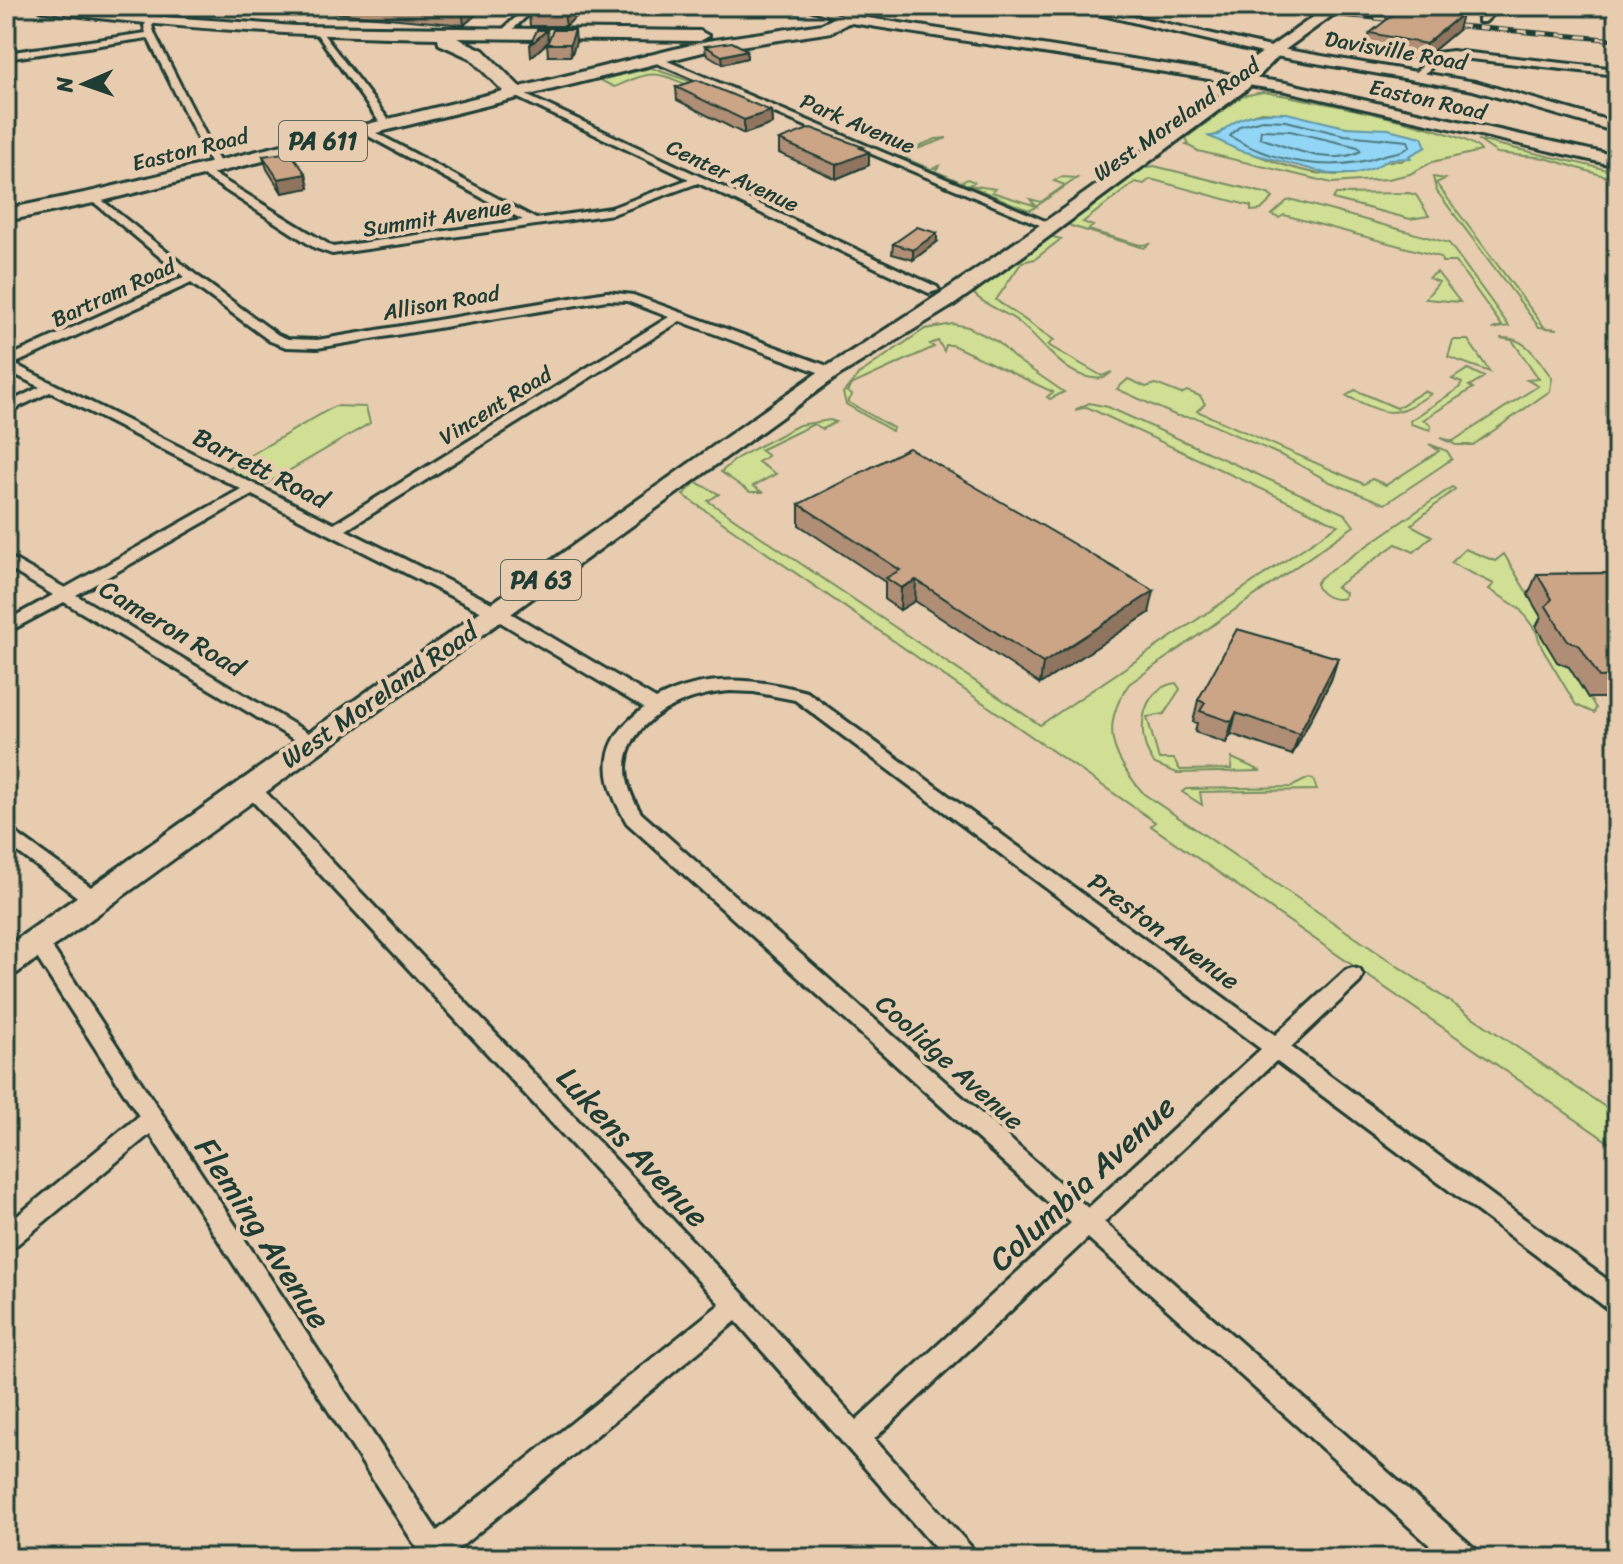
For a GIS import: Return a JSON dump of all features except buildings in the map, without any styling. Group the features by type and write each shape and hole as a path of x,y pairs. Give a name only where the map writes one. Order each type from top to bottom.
{"highway":[{"path":"42,6 151,28 502,35 744,34"},
{"name":"PA 611","path":"849,19 871,6"},
{"name":"Easton Road","path":"654,59 706,41 849,19"},
{"name":"Easton Road","path":"6,215 94,197 707,46 814,31 849,19"},
{"path":"317,32 423,37 464,44 479,53 517,94"}],"main road":[{"name":"Davisville Road","path":"1071,6 1275,52 1475,86 1617,128"},
{"name":"PA 63","path":"1275,52 1338,6"},
{"name":"Easton Road","path":"849,19 1337,97 1617,161"},
{"name":"West Moreland Road","path":"6,964 311,742 831,372 945,302 1042,223 1239,82 1275,52"},
{"name":"Easton Road","path":"1239,82 1617,168"},
{"name":"West Moreland Road","path":"831,372 857,347 933,290 1042,223"}],"street":[{"path":"502,35 533,6"},
{"path":"804,6 849,19"},
{"path":"1482,20 1498,6"},
{"path":"6,56 151,28 197,128 209,169"},
{"path":"317,32 387,125"},
{"path":"1416,76 1440,55 1452,54 1617,72"},
{"name":"Park Avenue","path":"654,59 1042,223"},
{"name":"Center Avenue","path":"517,94 933,290"},
{"path":"365,130 536,223"},
{"name":"Summit Avenue","path":"209,169 319,246 332,251 613,211 696,180"},
{"name":"Allison Road","path":"94,197 192,278 274,338 302,345 607,296 629,298 831,372"},
{"name":"Bartram Road","path":"6,364 192,278"},
{"name":"Vincent Road","path":"334,531 679,316"},
{"name":"Barrett Road","path":"6,364 496,612"},
{"path":"6,409 49,388"},
{"path":"6,628 250,490"},
{"name":"Cameron Road","path":"6,560 311,742"},
{"path":"496,612 654,706"},
{"name":"Preston Avenue","path":"654,706 707,686 770,686 801,696 1617,1301"},
{"name":"Coolidge Avenue","path":"654,706 620,746 612,769 619,795 634,818 1464,1558"},
{"name":"Lukens Avenue","path":"250,787 737,1305 962,1558"},
{"path":"6,833 95,900"},
{"name":"Fleming Avenue","path":"37,941 433,1556"},
{"name":"Columbia Avenue","path":"856,1438 1353,976"},
{"path":"6,1239 151,1120"},
{"path":"433,1556 737,1305"}],"green space":[{"path":"651,68 701,85 657,75 642,76 614,87 600,80"},
{"path":"1263,92 1416,124 1470,143 1481,151 1432,162 1410,174 1388,179 1332,183 1198,151 1185,144 1189,144 1186,138 1243,96","holes":["1274,113 1341,126 1421,137 1402,161 1336,175 1303,171 1210,137 1254,114"]},
{"path":"947,138 906,153 909,156 904,158 931,169 939,166 935,171 961,182 968,179 974,182 969,185 995,189 992,192 1036,206 1030,199 1041,202 1065,185 1054,181 1061,177 1077,178 1031,210 1023,208 901,157 903,152"},
{"path":"1478,140 1617,172 1617,180 1545,158 1497,153"},
{"path":"1154,166 1268,194 1273,198 1261,210 1251,211 1251,206 1150,179 1144,184 1135,182 1083,222 1093,226 1088,230 1140,245 1149,244 1144,248 1071,226 1065,220 1133,170"},
{"path":"1433,177 1445,179 1436,183 1545,328 1539,327 1436,190"},
{"path":"1336,194 1416,195 1429,216 1410,219 1333,199"},
{"path":"1293,200 1449,243 1509,326 1492,329 1502,326 1456,262 1442,262 1441,257 1284,215 1279,218 1272,215 1287,201"},
{"path":"1049,236 1061,239 1035,259 1022,262 996,300 1054,340 1048,345 1102,376 1112,372 1104,378 1090,378 1067,367 1017,321 974,294 979,289 974,288"},
{"path":"1437,272 1460,302 1425,299 1439,282 1429,278"},
{"path":"953,324 968,327 998,342 1013,357 1064,392 1050,399 1047,397 1053,392 952,345 946,345 944,351 938,341 930,344 934,347 853,384 847,392 852,395 848,402 893,428 892,431 846,404 843,393 859,374 925,329"},
{"path":"1500,338 1509,338 1517,341 1530,350 1552,378 1550,391 1473,445 1456,445 1440,438 1453,441 1538,386 1527,380 1539,379 1512,340"},
{"path":"1453,340 1468,340 1490,372 1448,357"},
{"path":"1468,369 1484,377 1469,386 1473,388 1423,420 1431,425 1430,430 1411,424 1410,421 1459,388 1462,383 1452,379"},
{"path":"1128,379 1146,387 1156,384 1181,394 1187,391 1200,396 1205,404 1197,411 1364,484 1372,479 1386,485 1439,451 1429,444 1447,451 1452,459 1385,504 1330,482 1285,457 1197,418 1177,416 1117,389"},
{"path":"1355,390 1397,408 1424,391 1431,394 1406,408 1389,412 1346,396"},
{"path":"1089,403 1108,407 1345,514 1354,526 1129,684 1114,714 1112,728 1117,754 1133,780 1144,794 1617,1115 1617,1148 1151,826 1155,822 683,495 696,482 719,494 708,501 1040,725 1338,525 1087,407 1075,410"},
{"path":"335,406 366,407 370,423 256,490 223,471"},
{"path":"830,420 836,422 823,429 814,424 760,450 768,456 758,462 776,474 753,486 762,492 750,492 721,472 737,458 799,425"},
{"path":"1452,487 1455,489 1411,525 1432,536 1414,552 1396,544 1336,587 1345,593 1344,598 1331,598 1321,592 1316,584 1320,578"},
{"path":"1465,549 1495,561 1504,554 1543,620 1557,662 1569,667 1596,708 1594,713 1576,705 1542,648 1536,631 1519,608 1489,589 1494,584 1451,563"},
{"path":"1176,683 1180,689 1164,714 1147,717 1159,759 1174,759 1180,770 1231,769 1232,758 1261,771 1177,773 1155,764 1144,742 1147,705 1163,687"},
{"path":"1313,779 1317,790 1200,792 1202,805 1182,792 1186,789 1291,787"}],"water":[{"path":"1287,113 1345,127 1388,129 1422,137 1426,147 1409,156 1411,158 1389,159 1354,174 1329,174 1238,150 1209,136 1218,135 1249,116"}],"waterway":[{"path":"780,6 803,17"}],"railway":[{"path":"1236,6 1410,21"},
{"path":"1438,24 1617,40"}]}
